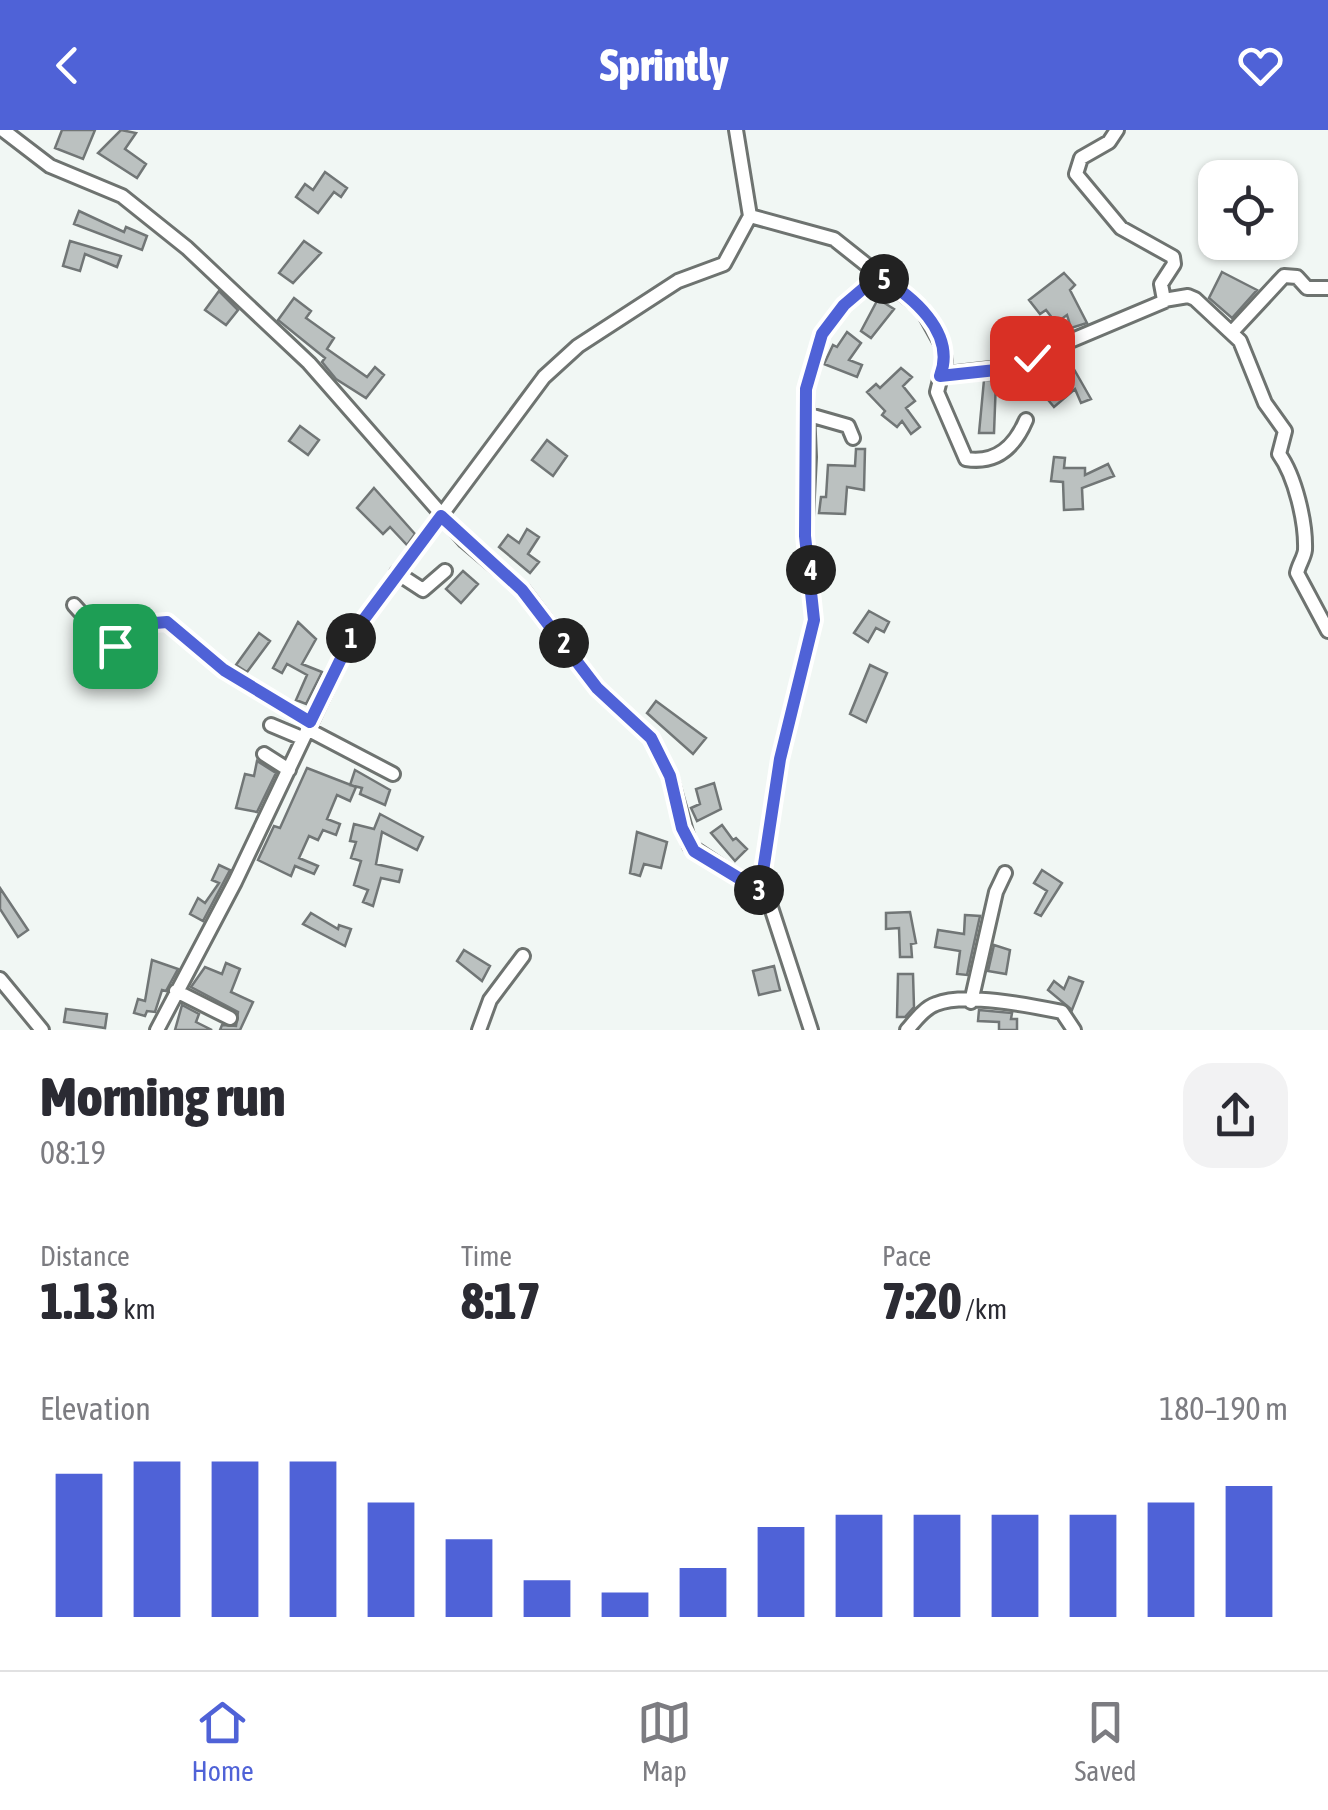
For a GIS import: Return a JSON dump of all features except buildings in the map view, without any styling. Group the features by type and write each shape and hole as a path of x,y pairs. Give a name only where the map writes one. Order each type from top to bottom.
{"street":[{"path":"3,130 50,166 122,196 187,248 310,363 441,516 522,590 597,688 651,738 670,776 682,828 694,851 760,891 770,904 811,1030"},
{"path":"157,1030 289,770 334,666 397,573 552,369 578,346 678,281 724,264 750,216 736,130"},
{"path":"1118,130 1109,142 1081,158 1076,174 1128,233 1173,257 1174,264 1161,286 1165,301"},
{"path":"750,216 822,233 908,295 931,322 944,354 938,392 968,460 1004,452 1019,437 1026,420"},
{"path":"760,891 777,774 814,620 805,536 809,457 806,414 812,362 822,334 844,305 878,276"},
{"path":"1232,332 1284,276 1297,277 1309,289 1328,288"},
{"path":"940,376 1008,367 1165,301 1188,296 1195,299 1232,332 1254,367 1266,403 1286,431 1279,454 1293,478 1304,539 1304,556 1297,573 1328,632"},
{"path":"806,414 848,426 853,438"},
{"path":"397,573 423,590 444,571"},
{"path":"74,605 111,646 155,623 167,622 306,730 393,774"},
{"path":"271,725 306,730"},
{"path":"264,754 289,770"},
{"path":"971,1002 996,892 1005,873"},
{"path":"479,1030 490,1000 523,956"},
{"path":"0,979 42,1030"},
{"path":"176,991 230,1018"},
{"path":"907,1030 936,1004 971,1002 1062,1012 1074,1030"}],"route":[{"path":"115,646 155,623 170,623 224,670 310,722 334,666 353,634 441,516 522,590 597,688 651,738 670,776 682,828 694,851 760,891 780,759 813,630 816,601 805,528 809,457 806,389 822,334 844,305 878,276 908,295 931,322 944,354 940,376 996,370 1032,358"}]}
